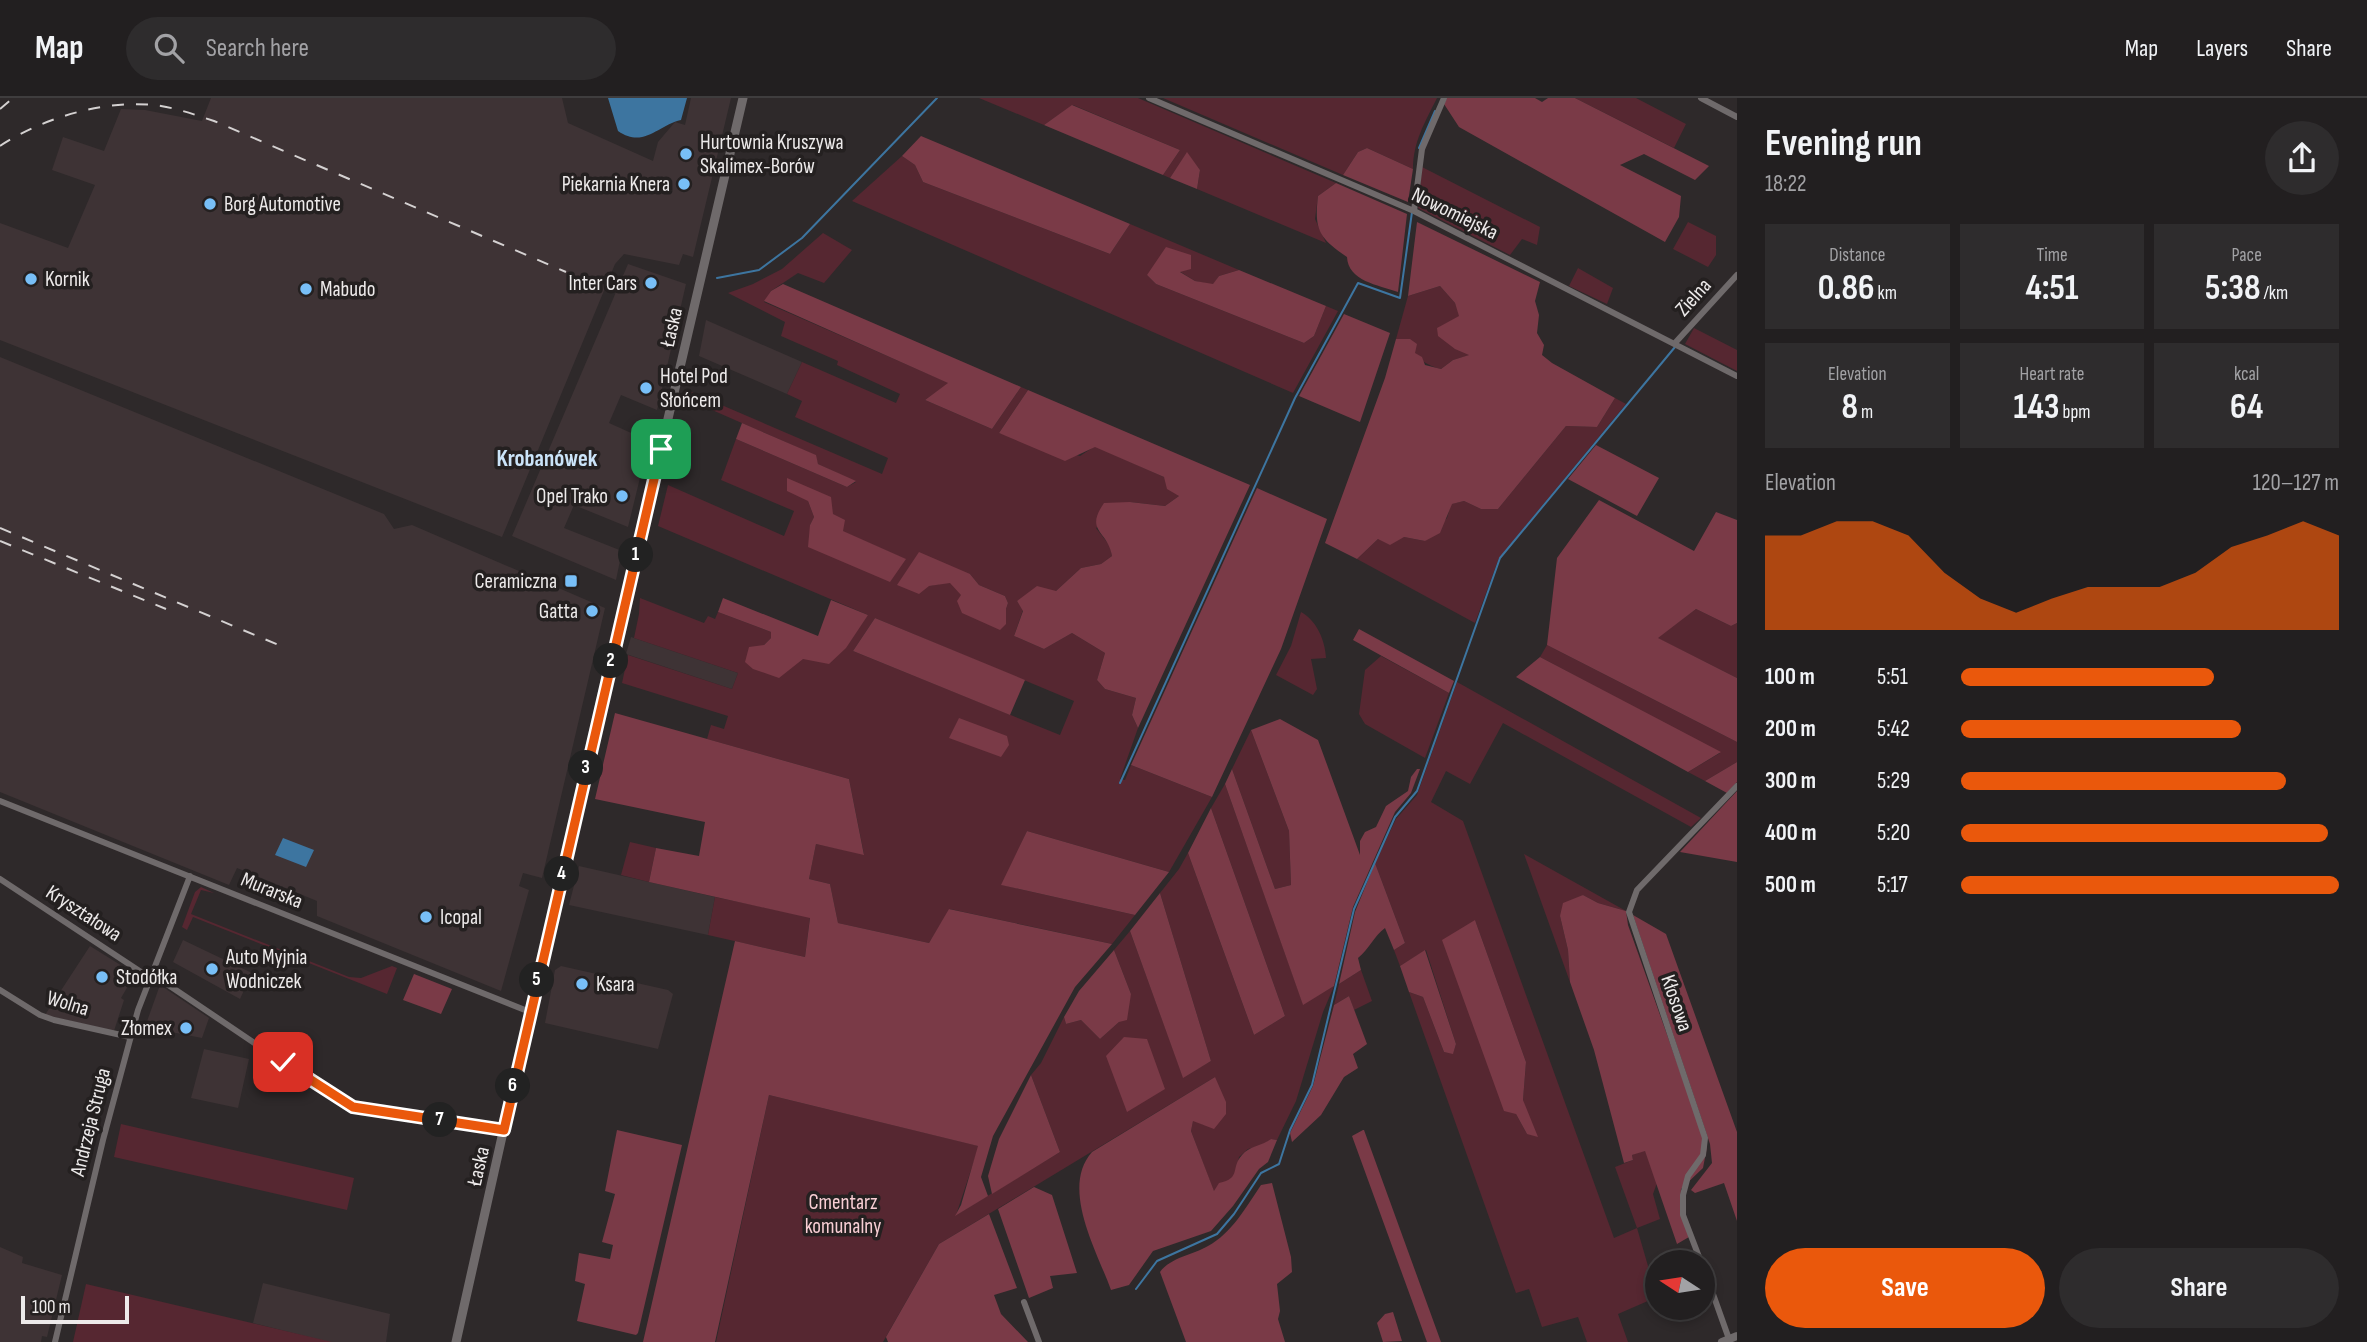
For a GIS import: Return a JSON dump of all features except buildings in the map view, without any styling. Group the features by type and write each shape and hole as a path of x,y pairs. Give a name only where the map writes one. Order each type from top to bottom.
{"main road":[{"name":"Łaska","path":"456,1342 743,98"}],"street":[{"name":"Nowomiejska","path":"1149,98 1412,210 1737,376"},
{"path":"1412,210 1422,149 1444,98"},
{"path":"1700,98 1737,117"},
{"name":"Zielna","path":"1677,345 1737,275"},
{"name":"Kłosowa","path":"1697,1250 1683,1215 1683,1195 1688,1175 1703,1155 1705,1138 1629,912 1637,890 1737,786"},
{"name":"Murarska","path":"0,801 530,1012"},
{"name":"Andrzeja Struga","path":"55,1342 130,1037 150,976 190,876"},
{"name":"Kryształowa","path":"0,879 150,976 158,978 353,1107 504,1130"},
{"name":"Wolna","path":"0,990 40,1015 130,1037"},
{"name":"Kłosowa","path":"1715,1300 1729,1339"},
{"path":"1024,1302 1039,1342"}],"shaded area":[{"path":"211,98 562,98 568,123 653,161 658,142 675,122 685,125 691,98 731,98 693,257 683,254 679,265 624,254 615,264 502,537 0,340 0,223 68,248 95,185 52,170 63,137 104,151 121,109 145,110 202,121"},
{"path":"1447,98 1535,98 1542,102 1548,98 1575,98 1709,166 1695,180 1644,154 1620,165 1681,196 1679,217 1665,242 1459,127 1444,104"},
{"path":"1072,105 1180,150 1163,175 1044,125"},
{"path":"921,136 1130,224 1110,254 923,182 915,165 902,156"},
{"path":"1367,148 1413,169 1408,202 1343,175 1358,152"},
{"path":"1187,152 1200,170 1197,189 1170,178"},
{"path":"1336,183 1407,214 1398,292 1358,277 1349,265 1347,257 1320,232 1317,217 1318,196"},
{"path":"1417,222 1540,282 1535,301 1539,315 1537,333 1544,345 1542,355 1615,398 1597,427 1566,426 1498,509 1481,509 1464,501 1452,504 1440,533 1425,541 1404,537 1390,545 1378,539 1357,559 1325,543 1385,378 1396,339 1410,339 1417,344 1415,353 1422,357 1425,365 1441,369 1453,360 1469,355 1455,349 1438,336 1437,328 1459,316 1455,303 1440,286 1408,296"},
{"path":"1166,247 1191,255 1191,269 1180,272 1195,281 1213,284 1219,276 1239,270 1326,306 1314,336 1304,343 1156,284 1147,275"},
{"path":"628,264 686,284 657,410 621,395 609,423 649,441 628,527 574,505 564,528 622,551 616,580 512,536"},
{"path":"783,284 1021,387 992,429 925,400 948,383 764,301 771,291"},
{"path":"1344,314 1390,333 1360,422 1299,396"},
{"path":"706,320 802,362 787,394 699,356"},
{"path":"0,357 384,514 394,529 412,525 605,608 542,878 523,873 519,886 529,890 501,991 317,916 317,901 237,868 229,885 0,792"},
{"path":"1028,390 1250,485 1138,728 1132,715 1136,698 1105,689 1097,680 1105,653 1072,633 1044,649 1014,636 1023,611 1017,601 1037,586 1056,591 1081,568 1101,564 1112,556 1096,520 1104,503 1130,502 1165,506 1179,496 1167,489 1164,477 1095,447 1065,461 999,433"},
{"path":"742,423 816,455 818,464 856,481 847,487 736,439"},
{"path":"1596,445 1659,478 1637,516 1568,479"},
{"path":"787,478 831,497 833,514 845,520 843,531 906,559 890,582 808,547 810,525 814,517 808,501 787,491"},
{"path":"1257,488 1327,519 1281,649 1212,797 1131,765"},
{"path":"1599,500 1694,551 1716,512 1737,520 1737,623 1731,626 1696,609 1658,638 1737,678 1737,742 1547,645 1557,558"},
{"path":"919,552 970,574 979,585 1005,596 1008,603 1006,624 1000,630 962,613 957,601 961,595 950,583 929,586 919,594 897,585"},
{"path":"723,598 818,636 831,600 868,615 846,648 829,664 803,659 779,678 753,669 745,662 749,647 764,645 771,638 771,632 718,612"},
{"path":"875,618 1025,680 1010,715 853,651"},
{"path":"1359,629 1454,681 1449,693 1353,640"},
{"path":"631,637 738,673 732,689 626,654"},
{"path":"1540,657 1721,752 1688,772 1516,677"},
{"path":"615,713 849,779 864,855 816,844 809,879 830,884 838,923 929,943 949,909 1112,944 1075,987 993,1136 981,1177 988,1196 955,1216 961,1205 978,1146 769,1095 715,1342 643,1342 735,941 805,957 810,918 649,882 656,848 699,856 705,822 595,799"},
{"path":"959,718 1007,736 1009,745 1001,757 949,738"},
{"path":"1280,719 1318,740 1360,855 1360,841 1365,832 1376,827 1386,806 1408,791 1411,777 1420,769 1411,793 1395,812 1353,907 1334,986 1303,1005 1225,784 1232,769 1275,889 1291,885 1289,831 1251,730"},
{"path":"1737,762 1737,782 1727,793 1705,781"},
{"path":"1737,791 1737,862 1680,852"},
{"path":"1211,808 1285,1016 1254,1035 1188,853"},
{"path":"1027,831 1169,872 1135,915 1001,885"},
{"path":"1375,863 1405,943 1394,950 1385,928 1358,958 1361,970 1339,984 1355,912"},
{"path":"579,866 715,897 708,935 569,905"},
{"path":"1160,893 1211,1061 1183,1078 1130,931"},
{"path":"1583,895 1598,903 1626,911 1628,925 1707,1147 1703,1168 1681,1189 1680,1211 1689,1237 1677,1244 1645,1151 1632,1155 1633,1160 1624,1163 1594,1050 1570,982 1568,950 1560,916 1563,903"},
{"path":"1633,915 1666,934 1737,1132 1737,1221 1724,1183 1695,1193 1691,1190 1712,1163 1710,1144"},
{"path":"1475,920 1526,1062 1523,1100 1538,1137 1527,1134 1516,1114 1504,1111 1442,940"},
{"path":"183,940 252,973 240,999 173,962"},
{"path":"90,946 135,974 121,998 124,1000 114,1031 45,1015"},
{"path":"1114,950 1131,994 1127,1020 1119,1022 1100,1039 1081,1020 1066,1024 1064,1017 1079,991"},
{"path":"1425,950 1456,1044 1453,1054 1444,1052 1423,997 1409,992 1400,966"},
{"path":"561,966 668,990 673,994 658,1049 545,1023 555,970"},
{"path":"414,974 452,989 441,1014 403,1000"},
{"path":"160,985 209,1018 202,1038 145,1027"},
{"path":"1349,996 1367,1044 1353,1054 1358,1068 1344,1077 1321,1115 1292,1142 1290,1133 1313,1086 1334,1005"},
{"path":"1124,1037 1147,1039 1165,1089 1127,1112 1106,1056"},
{"path":"204,1049 249,1059 238,1108 191,1098"},
{"path":"1031,1075 1060,1152 992,1194 988,1176 999,1139"},
{"path":"1215,1077 1226,1102 1226,1114 1214,1129 1193,1121 1191,1131 1214,1191 1219,1183 1231,1178 1245,1152 1271,1139 1277,1140 1268,1162 1259,1169 1211,1231 1153,1251 1129,1285 1111,1290 1084,1220 1080,1201 1083,1167 1092,1152"},
{"path":"617,1130 682,1145 636,1335 577,1321 585,1284 575,1281 579,1253 610,1259 613,1245 602,1242 615,1194 605,1191"},
{"path":"1364,1130 1441,1342 1427,1342 1352,1136"},
{"path":"1272,1183 1291,1257 1292,1272 1277,1284 1280,1311 1278,1319 1285,1342 1186,1342 1160,1272 1170,1263 1217,1241 1238,1219 1261,1185"},
{"path":"1034,1187 1052,1195 1077,1273 1050,1276 1053,1288 1029,1298 998,1209"},
{"path":"989,1214 1017,1288 994,1295 1001,1314 1028,1342 888,1342 886,1337 939,1244"},
{"path":"0,1247 23,1257 22,1263 62,1275 47,1337 42,1336 41,1342 0,1342"},
{"path":"263,1283 390,1314 386,1342 329,1342 253,1323"},
{"path":"1393,1312 1402,1341 1383,1342 1377,1323 1385,1314"}],"green space":[{"path":"979,98 1138,98 1336,183 1318,196 1315,219 1326,243 1197,189 1200,170 1187,153 1170,178 1163,175 1180,150 1073,105 1044,125"},
{"path":"1163,98 1437,98 1417,141 1413,169 1367,148 1358,152 1343,175"},
{"path":"1575,98 1636,98 1686,124 1674,148"},
{"path":"902,156 915,165 923,182 1110,254 1130,224 1239,270 1219,276 1213,285 1195,281 1179,271 1147,275 1156,284 1304,343 1314,336 1326,306 1338,311 1293,393 852,201"},
{"path":"1422,167 1540,227 1537,245 1522,239 1510,255 1418,208"},
{"path":"1688,222 1716,236 1716,255 1708,267 1673,249"},
{"path":"823,233 852,250 824,283 798,273 771,291 764,302 949,383 925,400 992,429 1021,387 1028,390 999,433 1080,456 1095,446 1164,477 1179,496 1165,506 1130,502 1096,528 1110,546 1112,556 1101,564 1081,568 1056,591 1017,601 1023,610 1014,636 1044,649 1072,633 1105,653 1097,680 1105,689 1136,698 1132,715 1138,728 1120,779 1125,780 1131,765 1212,797 1169,872 1027,831 1002,885 1135,915 1112,944 950,909 929,943 838,923 830,884 809,879 816,844 864,854 849,779 707,739 711,725 724,729 728,716 622,683 628,655 732,689 738,673 634,638 640,598 704,623 708,616 715,619 718,612 771,632 771,638 764,645 803,659 868,615 658,526 668,485 784,536 794,511 721,480 736,439 847,487 856,482 818,464 815,455 687,399 689,391 882,474 888,458 795,417 802,401 787,394 802,362 896,403 900,394 837,365 838,361 781,336 785,322 728,293 782,269","holes":["808,501 833,514 842,531 905,559 810,525 814,517","970,574 979,585 1005,596 1008,603 1006,624 962,595 950,582 929,586","875,618 1074,701 1060,735 853,651"]},
{"path":"1578,268 1613,288 1607,304 1569,286"},
{"path":"1440,286 1455,303 1460,316 1438,328 1470,355 1453,360 1441,369 1423,361 1396,339 1408,296"},
{"path":"1694,328 1737,350 1737,371 1685,344"},
{"path":"1615,398 1626,404 1499,558 1475,623 1357,559 1378,539 1404,537 1425,541 1447,518 1451,504 1464,501 1481,509 1498,509 1566,426 1597,427"},
{"path":"1696,609 1731,626 1737,623 1737,678 1657,638"},
{"path":"1301,612 1316,626 1325,651 1326,658 1311,659 1317,689 1313,695 1276,675 1291,646"},
{"path":"1547,645 1737,742 1737,762 1705,781 1688,772 1720,753 1540,657"},
{"path":"1381,656 1449,693 1425,758 1365,724 1359,714 1365,670"},
{"path":"1457,682 1701,818 1691,827 1503,723 1470,784 1446,771 1431,802 1463,821 1614,1238 1637,1228 1645,1256 1645,1302 1618,1314 1628,1342 1587,1342 1578,1317 1542,1327 1529,1289 1516,1293 1409,992 1423,997 1444,1052 1453,1053 1456,1044 1426,950 1400,966 1394,950 1405,943 1375,863 1396,819 1417,795","holes":["1475,920 1526,1062 1523,1100 1527,1134 1516,1114"]},
{"path":"1251,730 1289,831 1291,885 1275,889 1232,769"},
{"name":"Cmentarz komunalny","path":"1225,784 1303,1004 1334,986 1323,1012 1296,1101 1277,1140 1271,1139 1263,1145 1248,1149 1239,1157 1235,1175 1214,1192 1191,1131 1193,1120 1204,1125 1215,1077 939,1244 883,1342 716,1342 769,1095 979,1146 956,1215 1060,1152 1031,1075 1041,1063 1064,1017 1066,1024 1081,1020 1100,1039 1119,1022 1131,994 1114,950 1130,931 1183,1077 1211,1061 1160,893 1188,853 1254,1035 1285,1016 1211,808"},
{"path":"630,842 656,848 649,882 621,875"},
{"path":"1524,854 1626,911 1598,903 1583,895 1560,916 1568,950 1570,982"},
{"path":"201,887 214,893 201,890 191,914 349,977 361,978 392,966 397,968 387,994 193,917 187,930 182,927 195,892"},
{"path":"715,897 810,917 805,957 708,935"},
{"path":"1361,970 1372,1001 1354,1010 1349,996 1334,1005 1339,984"},
{"path":"121,1124 354,1178 347,1210 114,1157"},
{"path":"1645,1150 1657,1183 1653,1194 1660,1219 1637,1228 1615,1167 1633,1160 1632,1155"},
{"path":"86,1284 332,1342 73,1342"}],"water":[{"path":"608,98 687,98 681,120 636,138 618,131"},
{"path":"283,838 314,850 306,867 275,855"}],"waterway":[{"path":"717,278 759,270 802,238 937,98"},
{"path":"1419,148 1435,111"},
{"path":"1120,783 1295,398 1358,283 1400,298 1412,212"},
{"path":"1136,1289 1157,1261 1217,1234 1261,1173 1279,1164 1290,1130 1312,1085 1354,909 1395,817 1417,791 1500,558 1675,347"}],"railway":[{"path":"0,109 13,98"},
{"path":"0,146 36,126 99,107 141,104 168,107 214,121 566,272"},
{"path":"0,528 281,646"},
{"path":"0,541 166,609"}],"place":[{"name":"Hurtownia Kruszywa Skalimex-Borów","path":"686,154"},
{"name":"Piekarnia Knera","path":"684,184"},
{"name":"Borg Automotive","path":"210,204"},
{"name":"Kornik","path":"31,279"},
{"name":"Inter Cars","path":"651,283"},
{"name":"Mabudo","path":"306,289"},
{"name":"Hotel Pod Słońcem","path":"646,388"},
{"name":"Opel Trako","path":"622,496"},
{"name":"Ceramiczna","path":"571,581"},
{"name":"Gatta","path":"592,611"},
{"name":"Icopal","path":"426,917"},
{"name":"Auto Myjnia Wodniczek","path":"212,969"},
{"name":"Stodółka","path":"102,977"},
{"name":"Ksara","path":"582,984"},
{"name":"Złomex","path":"186,1028"}],"district":[{"name":"Krobanówek","path":"547,458"}],"route":[{"path":"283,1062 353,1107 504,1130 661,449"}]}
